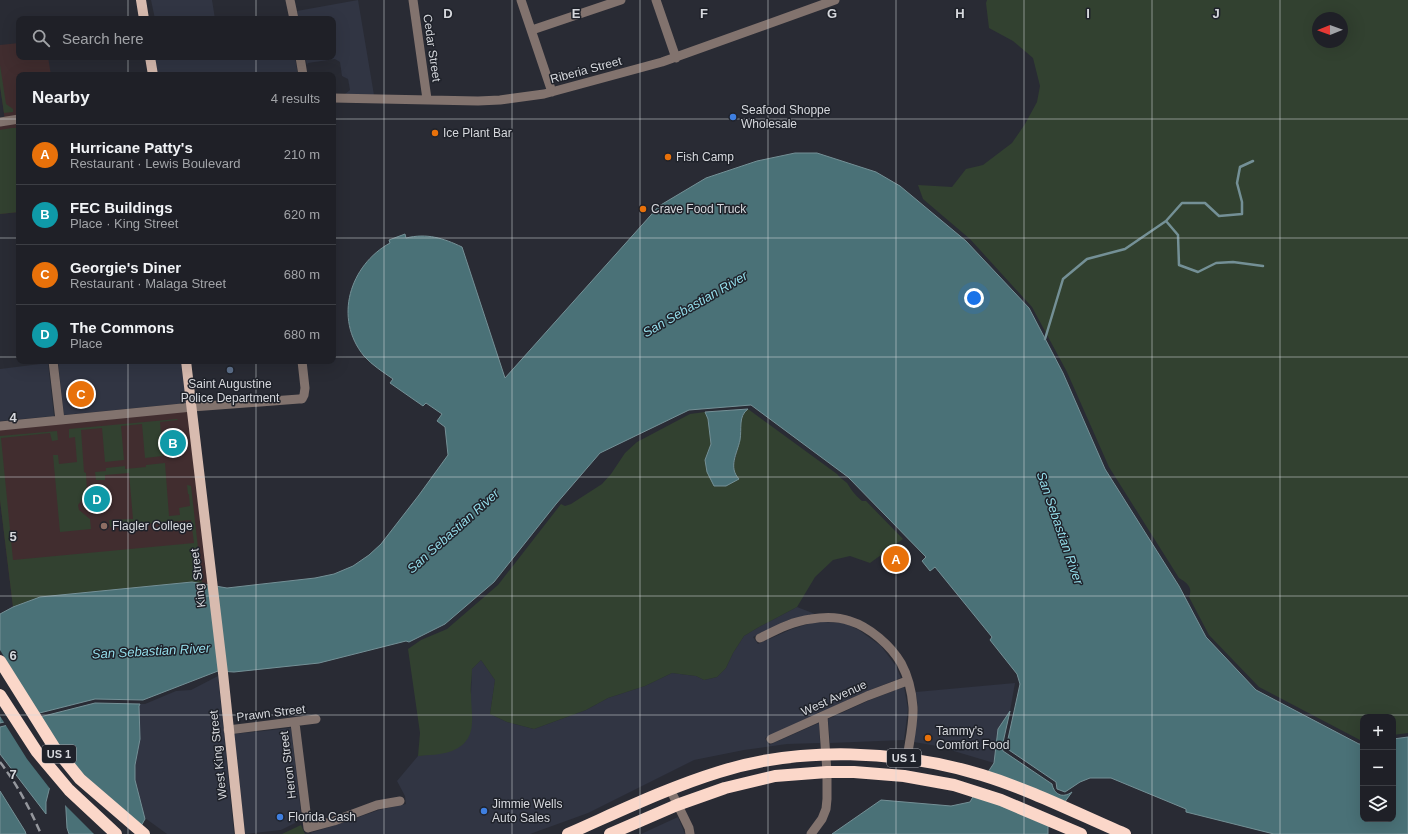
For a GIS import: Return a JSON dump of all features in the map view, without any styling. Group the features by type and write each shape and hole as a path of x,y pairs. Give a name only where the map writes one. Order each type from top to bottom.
{"highway":[{"name":"US 1","path":"0,661 54,747 80,779 141,832"},
{"name":"US 1","path":"0,695 37,752 68,790 116,834"},
{"name":"US 1","path":"568,834 670,789 721,771 744,765 797,757 826,755 906,758 960,769 989,777 1031,793 1124,834"},
{"name":"US 1","path":"610,834 677,805 725,788 775,776 827,772 904,776 954,785 1001,800 1081,834"}],"main road":[{"path":"141,0 144,16"},
{"path":"150,60 152,72"},
{"name":"King Street","path":"186,364 223,673"},
{"name":"West King Street","path":"223,673 240,834"}],"street":[{"path":"290,0 293,16"},
{"name":"Cedar Street","path":"414,0 427,99"},
{"path":"521,0 552,92"},
{"path":"532,30 621,0"},
{"path":"656,0 676,58"},
{"name":"Riberia Street","path":"336,98 500,100 522,98 552,92 676,58 835,0"},
{"path":"300,60 302,72"},
{"path":"0,122 16,119"},
{"path":"53,364 60,420"},
{"path":"0,426 192,407 302,399 305,388 302,364"},
{"path":"760,638 790,624 810,619 838,619 852,621 869,631 884,643 901,664 907,681 913,708 906,758"},
{"name":"West Avenue","path":"772,739 867,696 907,681"},
{"path":"810,834 822,819 826,809 827,772 823,716"},
{"name":"Prawn Street","path":"228,730 295,723 316,719"},
{"name":"Heron Street","path":"295,723 308,828 334,821 377,806 400,801"},
{"path":"670,789 690,834"}],"shaded area":[{"path":"151,0 212,0 215,16 154,16"},
{"path":"358,0 374,95 345,94 350,90 348,79 342,76 340,62 336,60 336,16 298,16 297,11"},
{"path":"16,43 16,60 48,60 50,72 16,72 16,212 0,214 0,122 5,121 0,86 0,45"},
{"path":"156,60 296,60 298,72 158,72"},
{"path":"306,60 328,60 308,63 307,65"},
{"path":"48,364 54,416 0,421 0,369"},
{"path":"58,364 181,364 186,403 64,415"},
{"name":"Flagler College","path":"192,407 212,585 192,582 40,597 13,607 0,500 0,426"},
{"path":"797,607 815,614 788,620 753,637 758,644 792,629 811,623 844,623 859,630 881,646 896,666 901,678 865,692 822,712 818,712 765,738 769,745 819,723 820,743 787,744 744,750 694,760 588,813 530,834 310,833 379,810 406,804 405,796 397,781 418,756 451,751 471,694 472,669 481,660 495,680 490,714 507,722 534,729 586,710 608,698 645,686 672,673 696,676 704,680 717,677 726,668 733,653 744,636"},
{"path":"218,676 234,834 167,834 145,818 135,780 135,765 140,739 139,706 140,704 145,704 176,691 191,690"},
{"path":"1015,683 1010,711 998,729 994,763 937,746 914,742 918,709 916,692"},
{"path":"904,687 908,709 904,740 830,743 828,719 870,700"},
{"path":"291,728 302,822 299,821 281,830 245,834 234,734"},
{"path":"678,817 685,834 641,834"}],"green space":[{"path":"987,0 1408,0 1408,733 1396,735 1396,714 1360,714 1360,740 1259,687 1209,635 1189,597 1190,588 1179,578 1109,467 1067,372 1032,307 970,239 923,199 918,185 952,187 966,169 983,165 1012,143 1025,124 1037,102 1040,86 1033,58 1013,41 989,28 986,3"},
{"path":"0,65 6,104 13,109 13,112 4,113 0,86"},
{"path":"16,128 16,212 0,214 0,130"},
{"path":"748,409 837,474 847,483 857,497 862,501 866,501 903,539 870,563 850,556 833,560 815,577 797,607 744,636 733,653 726,668 717,677 704,680 696,676 672,673 645,686 608,698 586,710 534,729 507,722 490,714 495,680 481,660 472,669 472,727 466,741 452,751 435,755 418,756 420,733 408,649 421,640 447,629 498,585 561,504 565,506 571,504 602,484 611,474 625,453 637,442 690,414 705,412 708,419 711,444 705,460 734,474 734,463 740,440 741,421 744,412"},
{"path":"178,420 160,422 163,456 145,458 142,424 121,426 124,460 105,462 102,428 81,430 87,493 78,505 79,510 90,519 91,529 60,532 53,455 58,455 59,464 77,462 75,437 69,438 69,429"},
{"path":"57,431 58,440 52,441 50,433 1,438 13,560 194,543 191,520 110,527 109,520 133,519 129,473 105,475 105,480 96,480 95,472 106,471 106,468 125,466 125,469 165,463 169,516 180,515 179,508 190,506 187,485 191,486 202,583 192,582 40,597 13,607 0,500 0,436"},
{"path":"301,825 305,834 282,834"}],"water":[{"name":"San Sebastian River","path":"795,153 817,153 876,172 900,186 966,241 1029,308 1063,373 1105,469 1179,586 1206,637 1256,690 1360,744 1360,822 1396,822 1396,739 1408,737 1408,834 1274,834 1186,812 1186,809 1111,778 1090,778 1080,782 1065,792 1057,789 1056,782 1006,748 1020,684 1017,674 990,640 992,637 935,567 930,571 922,561 926,557 848,477 751,405 689,410 600,453 556,504 494,582 445,624 409,642 406,641 319,663 234,672 218,671 143,700 95,699 0,723 0,614 13,607 40,597 192,582 227,588 315,578 334,574 353,566 369,555 381,544 448,455 445,427 437,421 442,414 426,403 423,406 390,383 393,379 364,356 355,341 349,325 348,309 350,294 356,278 376,253 390,243 389,240 405,234 406,238 428,236 448,241 462,247 505,378 659,206 706,178 757,161"},
{"path":"748,409 743,415 740,440 734,460 734,470 739,479 726,486 714,486 707,472 705,460 711,444 708,419 705,412"},
{"path":"95,703 140,704 140,739 135,765 135,780 145,819 141,826 84,777 58,745 40,717"},
{"path":"1010,711 1002,747 1003,751 1052,784 1057,793 1065,795 1072,792 1064,803 988,772 994,763 998,729"},
{"path":"12,724 50,786 46,802 46,814 0,754 0,727"},
{"path":"0,791 25,831 26,834 0,834"},
{"path":"65,793 109,834 69,834 67,828"},
{"path":"974,795 1049,825 1048,834 832,834 881,800 951,806 970,802"}],"pier":[{"path":"0,650 55,740 83,778 57,746 39,715 13,722 57,782 51,787 51,790 27,759 0,716"},
{"path":"63,792 111,834 94,834 64,804"}],"waterway":[{"path":"1166,221 1182,203 1205,203 1219,216 1242,214 1242,202 1237,183 1240,167 1253,161"},
{"path":"1045,339 1063,279 1087,259 1125,249 1166,221 1178,235 1179,265 1198,272 1216,263 1233,262 1263,266"}],"railway":[{"path":"0,762 23,797 41,834"}],"place":[{"name":"Seafood Shoppe Wholesale","path":"733,117"},
{"name":"Ice Plant Bar","path":"435,133"},
{"name":"Fish Camp","path":"668,157"},
{"name":"Crave Food Truck","path":"643,209"},
{"name":"Saint Augustine Police Department","path":"230,370"},
{"name":"Georgie's Diner","path":"81,394"},
{"name":"FEC Buildings","path":"173,443"},
{"name":"The Commons","path":"97,499"},
{"name":"Flagler College","path":"104,526"},
{"name":"Hurricane Patty's","path":"896,559"},
{"name":"Tammy's Comfort Food","path":"928,738"},
{"name":"Jimmie Wells Auto Sales","path":"484,811"},
{"name":"Florida Cash","path":"280,817"}]}
